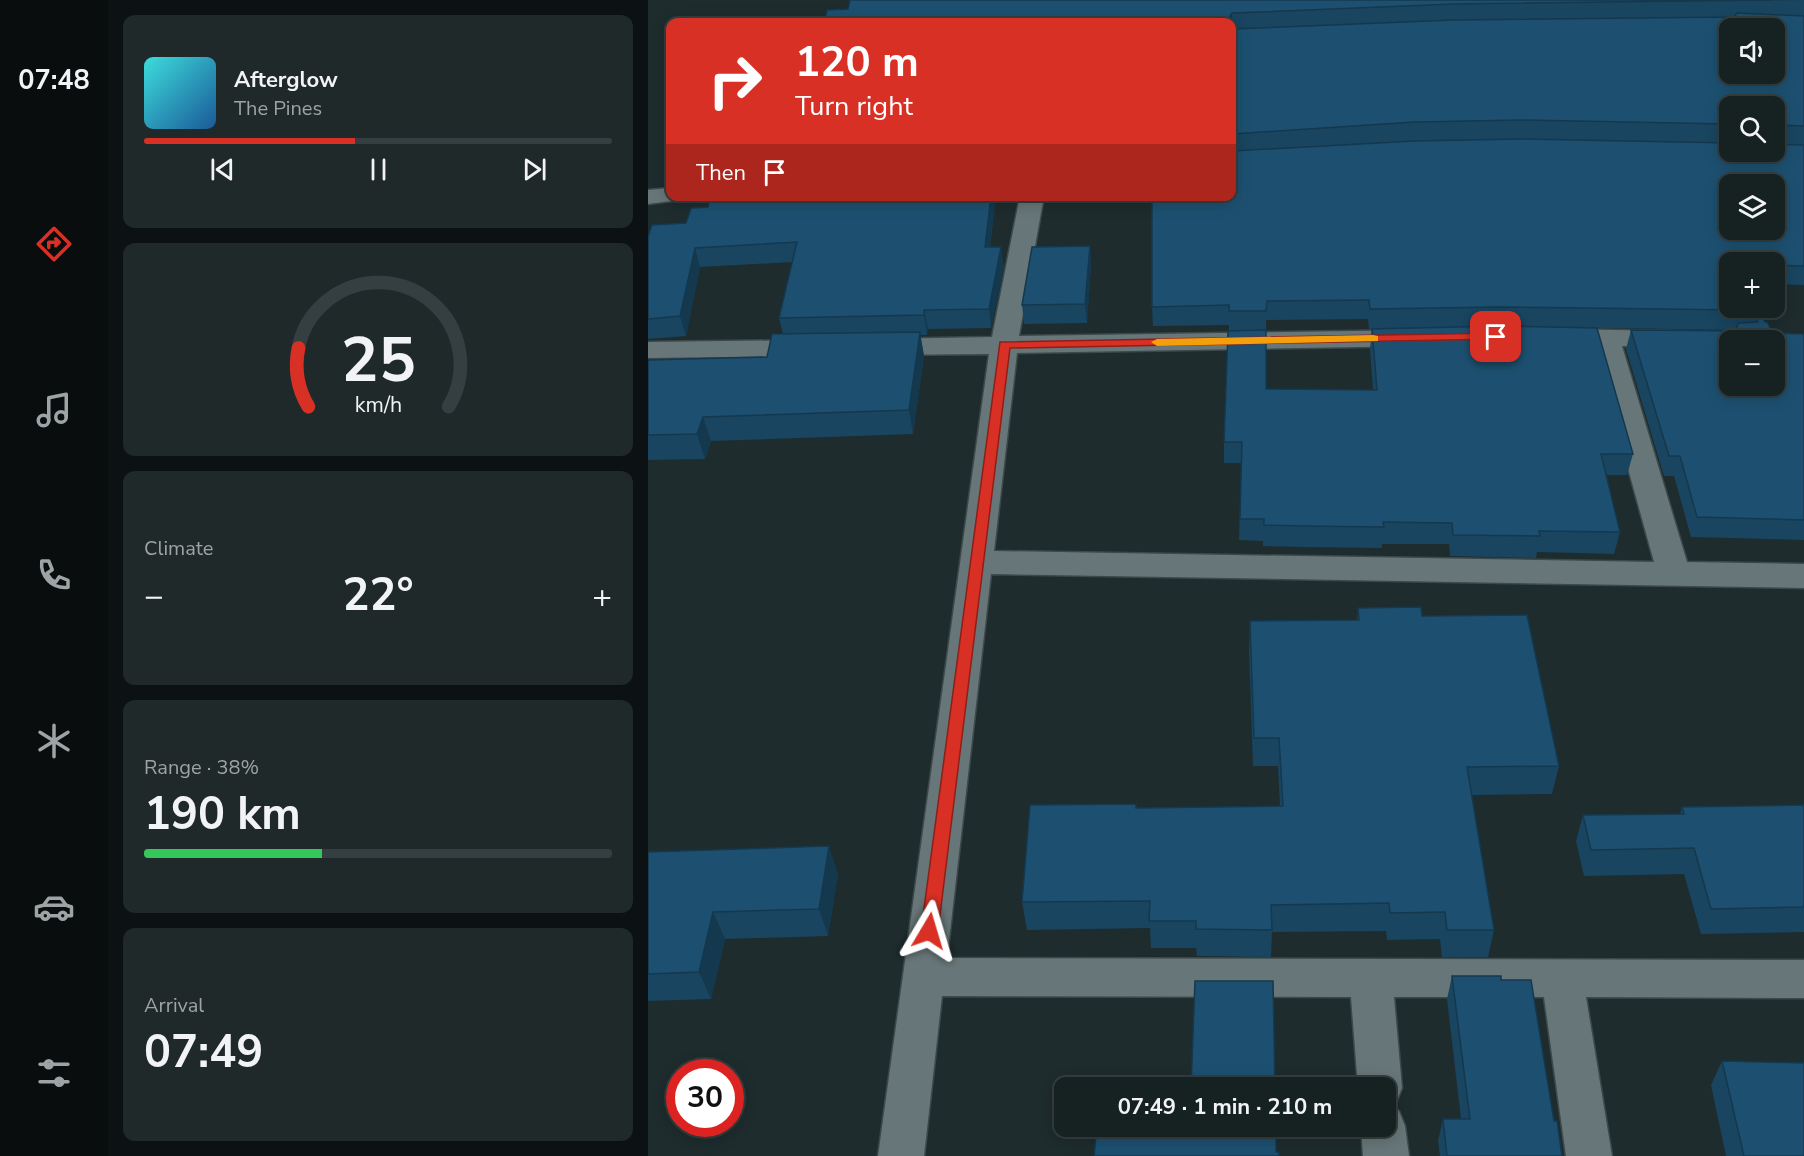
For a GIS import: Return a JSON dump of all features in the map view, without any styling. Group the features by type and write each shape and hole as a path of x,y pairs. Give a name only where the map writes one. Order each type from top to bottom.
{"street":[{"path":"648,197 666,195"},
{"path":"901,1156 1004,345 1031,201"},
{"path":"648,350 1448,337"},
{"path":"1529,337 1719,340"},
{"path":"1606,338 1674,574"},
{"path":"976,562 1804,576"},
{"path":"924,977 1804,979"},
{"path":"1371,978 1379,1077"},
{"path":"1562,978 1589,1156"},
{"path":"1384,1137 1386,1156"}],"building":[{"path":"850,0 1771,0 1454,4 1232,13 1230,18 825,18 827,10 848,9"},
{"path":"1737,13 1804,16 1804,126 1785,125 1785,96 1719,96 1719,124 1520,120 1414,122 1236,134 1236,29 1454,20 1734,17"},
{"path":"1520,139 1719,143 1719,162 1785,162 1785,144 1804,145 1804,266 1785,265 1785,252 1719,252 1719,310 1499,307 1370,309 1369,300 1267,301 1266,311 1229,311 1229,305 1152,307 1152,201 1236,201 1236,151 1414,141"},
{"path":"709,201 990,201 985,247 1001,247 989,309 924,310 924,315 779,318 797,242 695,248 680,316 648,319 648,237 652,225 686,223 691,208 708,207"},
{"path":"1090,246 1085,304 1022,305 1032,247"},
{"path":"1756,318 1766,318 1764,321 1768,323 1771,330 1736,330 1738,323 1758,322"},
{"path":"1499,326 1597,328 1633,454 1601,454 1620,532 1539,531 1540,536 1453,535 1452,523 1383,522 1384,527 1306,526 1264,525 1264,519 1240,519 1242,442 1224,442 1228,331 1266,330 1266,389 1377,390 1372,329"},
{"path":"1631,330 1719,331 1719,396 1785,396 1785,333 1804,334 1804,520 1697,517 1680,456 1669,456"},
{"path":"920,332 909,410 703,417 697,434 648,435 649,360 767,357 772,334"},
{"path":"1421,607 1422,616 1527,615 1559,766 1467,767 1494,930 1447,930 1445,912 1390,913 1389,903 1271,905 1272,930 1196,929 1196,921 1149,921 1150,901 1022,902 1030,805 1136,804 1136,808 1283,806 1279,738 1254,738 1250,621 1359,620 1358,608"},
{"path":"1804,805 1804,907 1711,909 1694,848 1591,850 1583,815 1684,814 1682,807"},
{"path":"829,846 819,909 713,912 699,972 648,974 648,852"},
{"path":"1452,976 1501,976 1501,980 1531,980 1554,1121 1557,1121 1562,1156 1447,1156 1443,1119 1470,1119"},
{"path":"1195,981 1273,981 1275,1077 1191,1077"},
{"path":"1722,1061 1804,1063 1804,1156 1744,1156"},
{"path":"1096,1137 1276,1137 1276,1152 1279,1152 1279,1156 1094,1156"}],"slow traffic":[{"path":"1157,342 1373,339"}],"route":[{"path":"929,931 1004,345 1496,337"}]}
